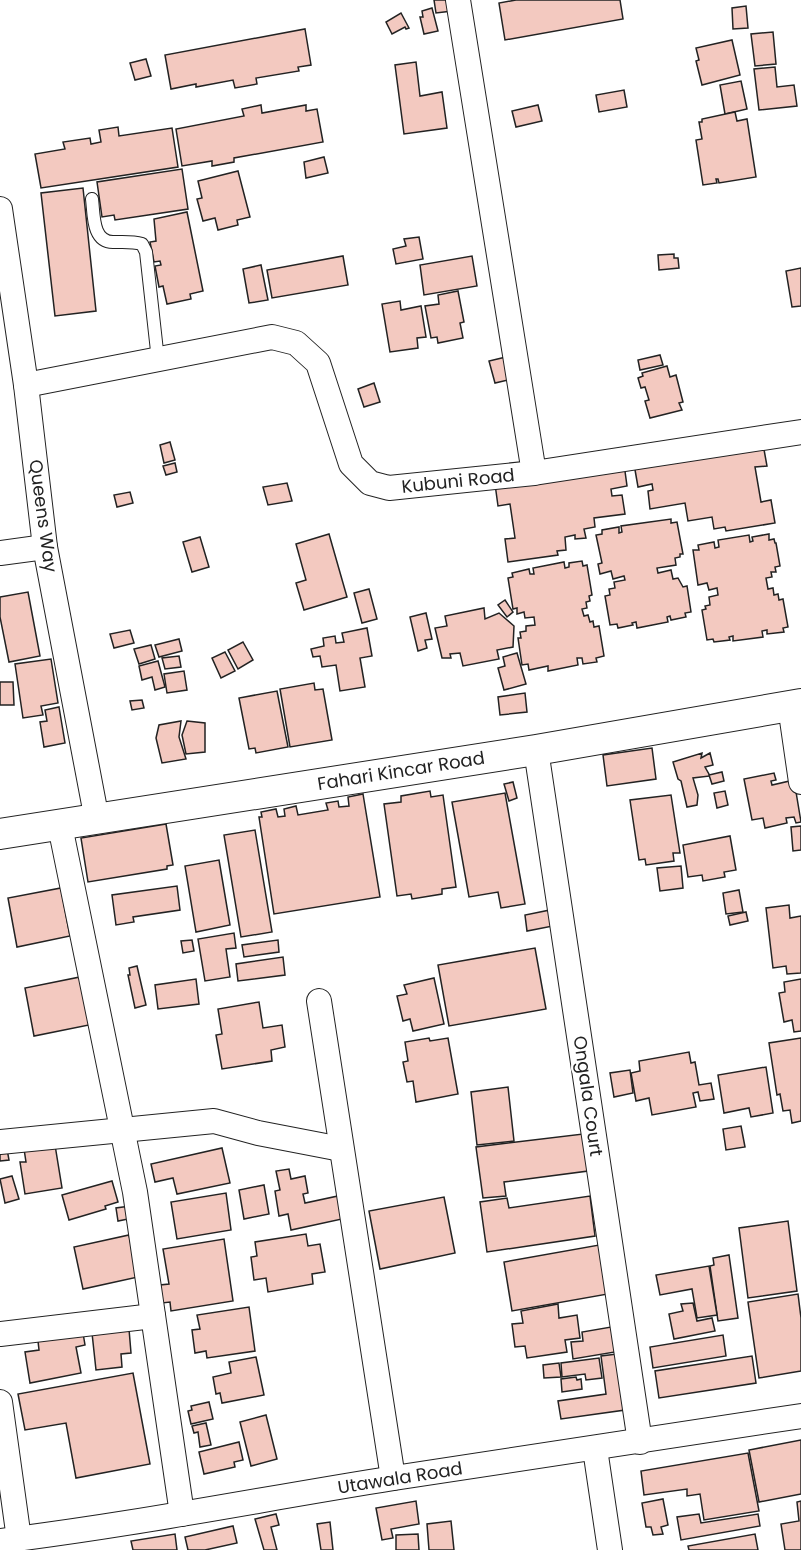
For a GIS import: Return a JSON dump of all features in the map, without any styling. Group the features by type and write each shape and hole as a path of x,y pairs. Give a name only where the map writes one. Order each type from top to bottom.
{"street":[{"path":"458,0 534,473"},
{"name":"Queens Way","path":"0,209 26,385 45,547 97,820"},
{"name":"Kubuni Road","path":"26,385 272,338 296,343 318,363 351,464 370,483 389,488 534,473 801,432"},
{"path":"0,553 45,547"},
{"path":"796,705 801,782"},
{"name":"Fahari Kincar Road","path":"0,834 536,750 796,705"},
{"name":"Ongala Court","path":"536,750 640,1442"},
{"path":"60,826 135,1192 182,1514"},
{"path":"319,1001 393,1478"},
{"path":"0,1142 214,1121 258,1133 341,1149"},
{"path":"0,1334 153,1316"},
{"path":"0,1402 9,1540"},
{"name":"Utawala Road","path":"9,1540 58,1543 182,1514 393,1478 801,1416"},
{"path":"595,1449 610,1550"}],"lane":[{"path":"92,199 96,231 100,238 109,242 142,244 146,252 158,360"}],"building":[{"path":"434,0 450,0 452,11 436,13"},
{"path":"516,0 620,0 623,19 505,40 499,3"},
{"path":"746,6 748,28 733,29 732,8"},
{"path":"432,8 438,31 424,34 420,17 423,17 422,11"},
{"path":"401,13 409,28 405,27 392,34 386,22"},
{"path":"305,29 311,65 298,67 299,71 256,78 257,84 235,88 233,80 171,89 165,55"},
{"path":"773,32 776,64 755,66 751,34"},
{"path":"732,40 740,75 702,85 696,61 699,60 696,48"},
{"path":"146,59 151,76 135,80 130,63"},
{"path":"416,62 420,96 442,92 447,128 404,134 395,65"},
{"path":"775,67 777,87 794,85 797,106 759,110 754,69"},
{"path":"741,81 747,109 725,114 720,85"},
{"path":"624,90 627,107 599,112 596,95"},
{"path":"261,105 262,113 306,105 306,111 317,109 323,142 234,158 234,162 212,166 212,161 182,166 176,129 244,116 242,109"},
{"path":"538,105 542,121 516,127 512,111"},
{"path":"735,112 737,121 747,119 756,177 719,183 716,179 717,183 703,185 696,140 702,139 699,122 702,122 702,119"},
{"path":"118,127 119,136 172,128 178,167 41,188 35,154 65,149 63,142 90,138 91,144 101,142 99,130"},
{"path":"324,157 328,173 306,178 304,162"},
{"path":"182,169 188,209 115,220 114,215 102,217 97,182"},
{"path":"238,171 250,217 237,220 238,225 218,230 215,218 203,221 197,199 202,198 198,181"},
{"path":"83,188 96,311 55,316 41,193"},
{"path":"187,212 203,291 190,294 191,299 167,304 163,286 159,287 155,266 161,265 160,261 154,262 150,242 156,241 154,219"},
{"path":"419,237 423,259 396,264 393,249 406,246 404,239"},
{"path":"674,254 674,258 678,258 679,268 659,270 658,255"},
{"path":"343,256 348,285 272,298 267,270"},
{"path":"472,256 477,286 424,295 420,265"},
{"path":"261,265 268,300 249,303 243,269"},
{"path":"801,268 801,306 792,307 786,271"},
{"path":"458,291 464,322 460,323 463,338 438,343 437,337 431,338 425,306 439,304 438,295"},
{"path":"400,301 401,310 421,306 426,337 417,338 418,348 390,352 382,304"},
{"path":"660,355 663,365 640,370 638,360"},
{"path":"506,357 512,379 495,383 489,361"},
{"path":"667,366 670,377 676,375 683,402 679,403 682,410 650,418 645,401 649,400 645,387 641,388 638,378 643,376 642,373"},
{"path":"374,383 380,402 364,407 358,389"},
{"path":"170,442 175,460 164,463 160,445"},
{"path":"763,444 767,466 755,467 761,502 771,500 775,523 726,531 725,527 714,529 712,517 688,521 685,503 650,509 648,491 653,490 652,484 638,487 634,464"},
{"path":"175,463 177,472 166,475 163,466"},
{"path":"624,464 627,486 611,489 612,496 622,495 625,514 594,518 595,527 584,529 586,538 575,539 575,535 565,537 566,550 557,551 558,555 508,562 505,539 515,538 510,504 498,506 495,484"},
{"path":"287,483 292,501 268,505 263,487"},
{"path":"130,492 133,503 117,507 114,495"},
{"path":"671,519 671,523 677,522 683,554 675,558 676,565 657,568 658,573 671,570 673,579 678,578 683,587 687,586 691,612 685,613 686,617 671,620 670,616 667,617 668,622 637,628 636,622 632,623 633,625 618,628 617,624 610,625 605,596 610,595 609,589 615,588 614,582 625,580 624,576 613,579 611,571 600,574 598,564 602,563 596,535 602,534 602,530 619,527 619,533 622,532 621,526"},
{"path":"329,534 347,597 304,610 296,583 306,580 296,544"},
{"path":"769,534 769,540 774,539 776,543 780,566 775,567 776,572 771,572 772,577 766,578 768,589 773,588 774,595 778,594 779,600 783,599 788,627 783,628 784,632 767,634 767,630 762,631 763,637 733,641 733,636 729,637 730,640 714,642 713,639 707,640 702,610 706,609 705,606 710,605 709,597 718,595 717,588 709,590 707,583 698,585 693,550 699,550 698,545 714,542 715,548 719,547 718,540 749,535 750,542 753,541 752,537"},
{"path":"200,537 209,567 192,572 183,542"},
{"path":"582,561 583,566 587,565 592,595 589,596 590,601 586,602 587,608 582,609 584,616 588,615 590,622 593,621 594,627 599,626 604,656 596,658 597,662 583,664 582,658 577,658 578,665 548,671 548,666 529,670 528,664 522,665 518,638 521,638 520,632 526,631 526,626 535,625 534,617 525,618 524,612 517,614 517,608 513,609 508,578 513,577 512,573 529,569 530,574 534,574 533,568 564,562 565,568 569,567 569,563"},
{"path":"369,589 377,619 362,623 354,593"},
{"path":"28,592 40,656 9,662 0,617 0,597"},
{"path":"505,600 513,612 507,617 498,605"},
{"path":"484,608 485,619 499,613 514,626 513,647 497,650 499,659 463,666 460,653 450,654 451,658 442,658 435,628 447,626 445,616"},
{"path":"426,613 432,639 425,640 427,648 418,651 410,617"},
{"path":"367,628 372,656 360,658 365,687 340,691 336,665 322,667 320,656 313,657 311,649 324,646 323,638 335,636 336,643 344,642 342,633"},
{"path":"130,630 134,643 114,648 110,634"},
{"path":"179,639 182,651 159,657 155,645"},
{"path":"243,642 253,660 238,669 228,650"},
{"path":"151,645 155,659 139,664 134,649"},
{"path":"225,652 235,671 221,678 212,658"},
{"path":"517,653 526,684 504,690 498,668 505,666 503,657"},
{"path":"179,656 181,667 165,669 162,658"},
{"path":"51,659 58,703 41,706 43,715 23,718 15,664"},
{"path":"158,661 165,687 155,690 152,677 142,680 139,666"},
{"path":"184,671 187,690 167,693 164,674"},
{"path":"0,682 13,682 14,705 0,705"},
{"path":"314,683 315,690 323,689 332,740 290,747 280,689"},
{"path":"277,691 288,747 256,753 255,748 249,749 239,698"},
{"path":"525,693 527,712 500,715 498,697"},
{"path":"142,700 144,708 132,710 130,701"},
{"path":"59,707 65,743 44,747 40,722 47,721 45,710"},
{"path":"181,721 179,737 186,759 162,763 156,738 159,725"},
{"path":"187,721 205,723 205,752 186,754 182,735"},
{"path":"652,748 656,779 607,786 603,755"},
{"path":"702,753 701,758 710,753 713,765 705,767 710,776 693,778 698,795 697,805 687,807 681,781 678,779 673,762"},
{"path":"722,772 724,781 712,784 709,775"},
{"path":"774,773 776,780 771,781 772,785 794,780 801,822 796,823 794,817 786,818 787,823 765,828 763,818 752,820 744,779"},
{"path":"513,782 517,798 509,801 504,784"},
{"path":"430,791 431,797 443,795 456,887 442,889 442,894 412,899 411,894 397,896 384,804 401,802 401,796"},
{"path":"725,791 728,805 717,808 714,793"},
{"path":"505,793 525,904 501,908 498,892 469,897 452,802"},
{"path":"363,794 380,897 274,914 259,817 262,817 261,812 276,809 278,817 285,816 284,809 296,806 298,815 328,810 326,803 338,801 339,807 349,806 348,797"},
{"path":"671,795 680,853 673,853 674,861 646,865 645,859 639,860 630,800"},
{"path":"166,824 173,865 167,866 167,869 88,882 81,838"},
{"path":"801,826 801,850 793,851 791,827"},
{"path":"255,830 272,932 241,937 224,835"},
{"path":"730,836 736,870 724,872 725,877 703,881 702,875 688,877 683,845"},
{"path":"219,860 230,925 196,932 185,866"},
{"path":"681,866 683,888 660,891 657,868"},
{"path":"177,886 180,910 133,917 134,922 116,925 112,895"},
{"path":"61,888 70,936 17,947 8,898"},
{"path":"739,890 743,912 726,914 723,893"},
{"path":"789,905 790,918 801,916 801,973 787,974 786,966 773,968 766,908"},
{"path":"550,910 553,926 527,931 525,915"},
{"path":"746,912 748,921 730,925 728,916"},
{"path":"234,933 236,948 226,949 230,977 205,981 198,939"},
{"path":"192,940 194,951 183,953 181,941"},
{"path":"278,940 279,952 244,957 242,945"},
{"path":"535,948 546,1009 449,1026 438,965"},
{"path":"283,957 285,975 238,981 236,964"},
{"path":"137,966 146,1005 135,1008 128,975 130,975 129,968"},
{"path":"80,977 89,1025 34,1036 25,988"},
{"path":"434,978 444,1024 413,1031 410,1019 403,1021 397,996 407,994 404,985"},
{"path":"196,979 199,1004 158,1009 155,985"},
{"path":"801,979 801,1031 794,1032 792,1020 784,1022 779,993 785,992 784,982"},
{"path":"259,1002 263,1028 282,1025 285,1047 271,1050 272,1061 222,1069 216,1035 222,1034 218,1009"},
{"path":"429,1038 430,1041 448,1038 458,1094 416,1102 413,1081 407,1082 403,1062 408,1061 405,1042"},
{"path":"801,1038 801,1121 792,1123 790,1110 783,1111 780,1094 777,1095 769,1043"},
{"path":"689,1052 691,1063 695,1062 699,1085 711,1083 714,1099 700,1101 698,1092 693,1093 696,1107 652,1115 649,1098 636,1101 631,1073 640,1071 639,1061"},
{"path":"766,1067 773,1113 751,1117 749,1108 724,1113 718,1075"},
{"path":"630,1070 633,1093 614,1097 610,1073"},
{"path":"508,1087 514,1141 477,1145 471,1092"},
{"path":"741,1126 745,1147 726,1150 723,1129"},
{"path":"583,1134 588,1171 504,1182 506,1196 483,1198 476,1147"},
{"path":"55,1145 62,1188 25,1194 20,1162 26,1162 24,1149"},
{"path":"222,1148 230,1183 177,1194 173,1178 155,1182 151,1164"},
{"path":"7,1149 9,1160 0,1161 0,1151"},
{"path":"289,1169 291,1179 305,1176 308,1193 303,1194 305,1203 338,1196 342,1219 291,1230 288,1214 279,1216 275,1191 280,1190 276,1171"},
{"path":"12,1176 19,1199 5,1203 0,1179"},
{"path":"112,1181 118,1202 105,1206 106,1209 69,1220 62,1195"},
{"path":"264,1185 269,1214 244,1219 239,1190"},
{"path":"226,1193 231,1230 177,1239 171,1202"},
{"path":"590,1196 595,1236 487,1252 480,1202 507,1198 509,1208"},
{"path":"444,1197 455,1253 380,1269 369,1211"},
{"path":"130,1206 133,1218 118,1221 116,1208"},
{"path":"788,1221 797,1291 748,1298 739,1228"},
{"path":"306,1234 308,1246 320,1244 325,1272 312,1274 313,1284 268,1292 266,1278 254,1280 251,1257 257,1256 255,1242"},
{"path":"129,1235 138,1277 83,1289 74,1247"},
{"path":"224,1239 233,1301 171,1311 170,1302 162,1303 160,1285 169,1284 163,1249"},
{"path":"599,1245 608,1294 512,1311 504,1262"},
{"path":"729,1255 738,1318 718,1321 710,1266 714,1265 713,1258"},
{"path":"709,1266 717,1315 697,1318 692,1289 660,1295 656,1275"},
{"path":"798,1294 801,1318 801,1371 759,1378 748,1302"},
{"path":"693,1303 697,1321 712,1318 715,1331 674,1339 669,1314 683,1311 681,1304"},
{"path":"558,1304 559,1318 577,1315 580,1338 565,1340 567,1352 527,1358 525,1346 515,1347 512,1324 523,1323 521,1311"},
{"path":"249,1307 255,1351 207,1358 206,1351 195,1353 192,1330 200,1329 197,1315"},
{"path":"611,1327 615,1352 573,1359 571,1342 583,1341 582,1332"},
{"path":"129,1329 131,1353 121,1354 122,1367 96,1370 92,1333"},
{"path":"83,1333 85,1345 76,1347 81,1373 30,1383 25,1352 39,1350 38,1341"},
{"path":"723,1335 726,1356 653,1368 650,1347"},
{"path":"617,1354 625,1410 561,1419 558,1401 606,1394 601,1356"},
{"path":"752,1356 756,1383 659,1398 655,1371"},
{"path":"256,1357 264,1395 222,1403 220,1393 216,1394 213,1377 231,1373 229,1362"},
{"path":"599,1358 602,1378 586,1380 585,1374 562,1377 561,1363"},
{"path":"559,1363 561,1377 544,1378 543,1365"},
{"path":"133,1373 150,1464 76,1478 66,1423 25,1430 18,1394"},
{"path":"576,1377 577,1380 581,1379 582,1389 562,1392 561,1379"},
{"path":"209,1402 213,1419 191,1424 188,1411 192,1410 191,1406"},
{"path":"266,1415 277,1459 251,1466 240,1422"},
{"path":"206,1423 211,1445 200,1447 198,1432 194,1433 192,1426"},
{"path":"801,1440 801,1494 759,1502 749,1450"},
{"path":"239,1442 243,1460 234,1462 235,1467 204,1474 199,1452"},
{"path":"748,1453 759,1511 704,1520 700,1494 687,1496 687,1489 644,1495 641,1471"},
{"path":"663,1499 668,1525 661,1527 663,1534 653,1535 651,1527 646,1527 642,1503"},
{"path":"416,1501 419,1524 391,1529 393,1538 382,1540 376,1508"},
{"path":"801,1501 801,1550 785,1550 781,1524 799,1521 797,1502"},
{"path":"276,1514 279,1525 271,1527 277,1550 264,1550 255,1519"},
{"path":"699,1514 701,1523 758,1514 760,1526 681,1540 677,1517"},
{"path":"451,1521 454,1550 429,1550 427,1524"},
{"path":"330,1522 333,1550 321,1550 317,1524"},
{"path":"233,1526 237,1543 205,1550 188,1550 185,1537"},
{"path":"175,1534 177,1550 133,1550 131,1541"},
{"path":"418,1534 419,1550 396,1550 396,1535"},
{"path":"755,1534 758,1550 689,1550 688,1546"}]}
